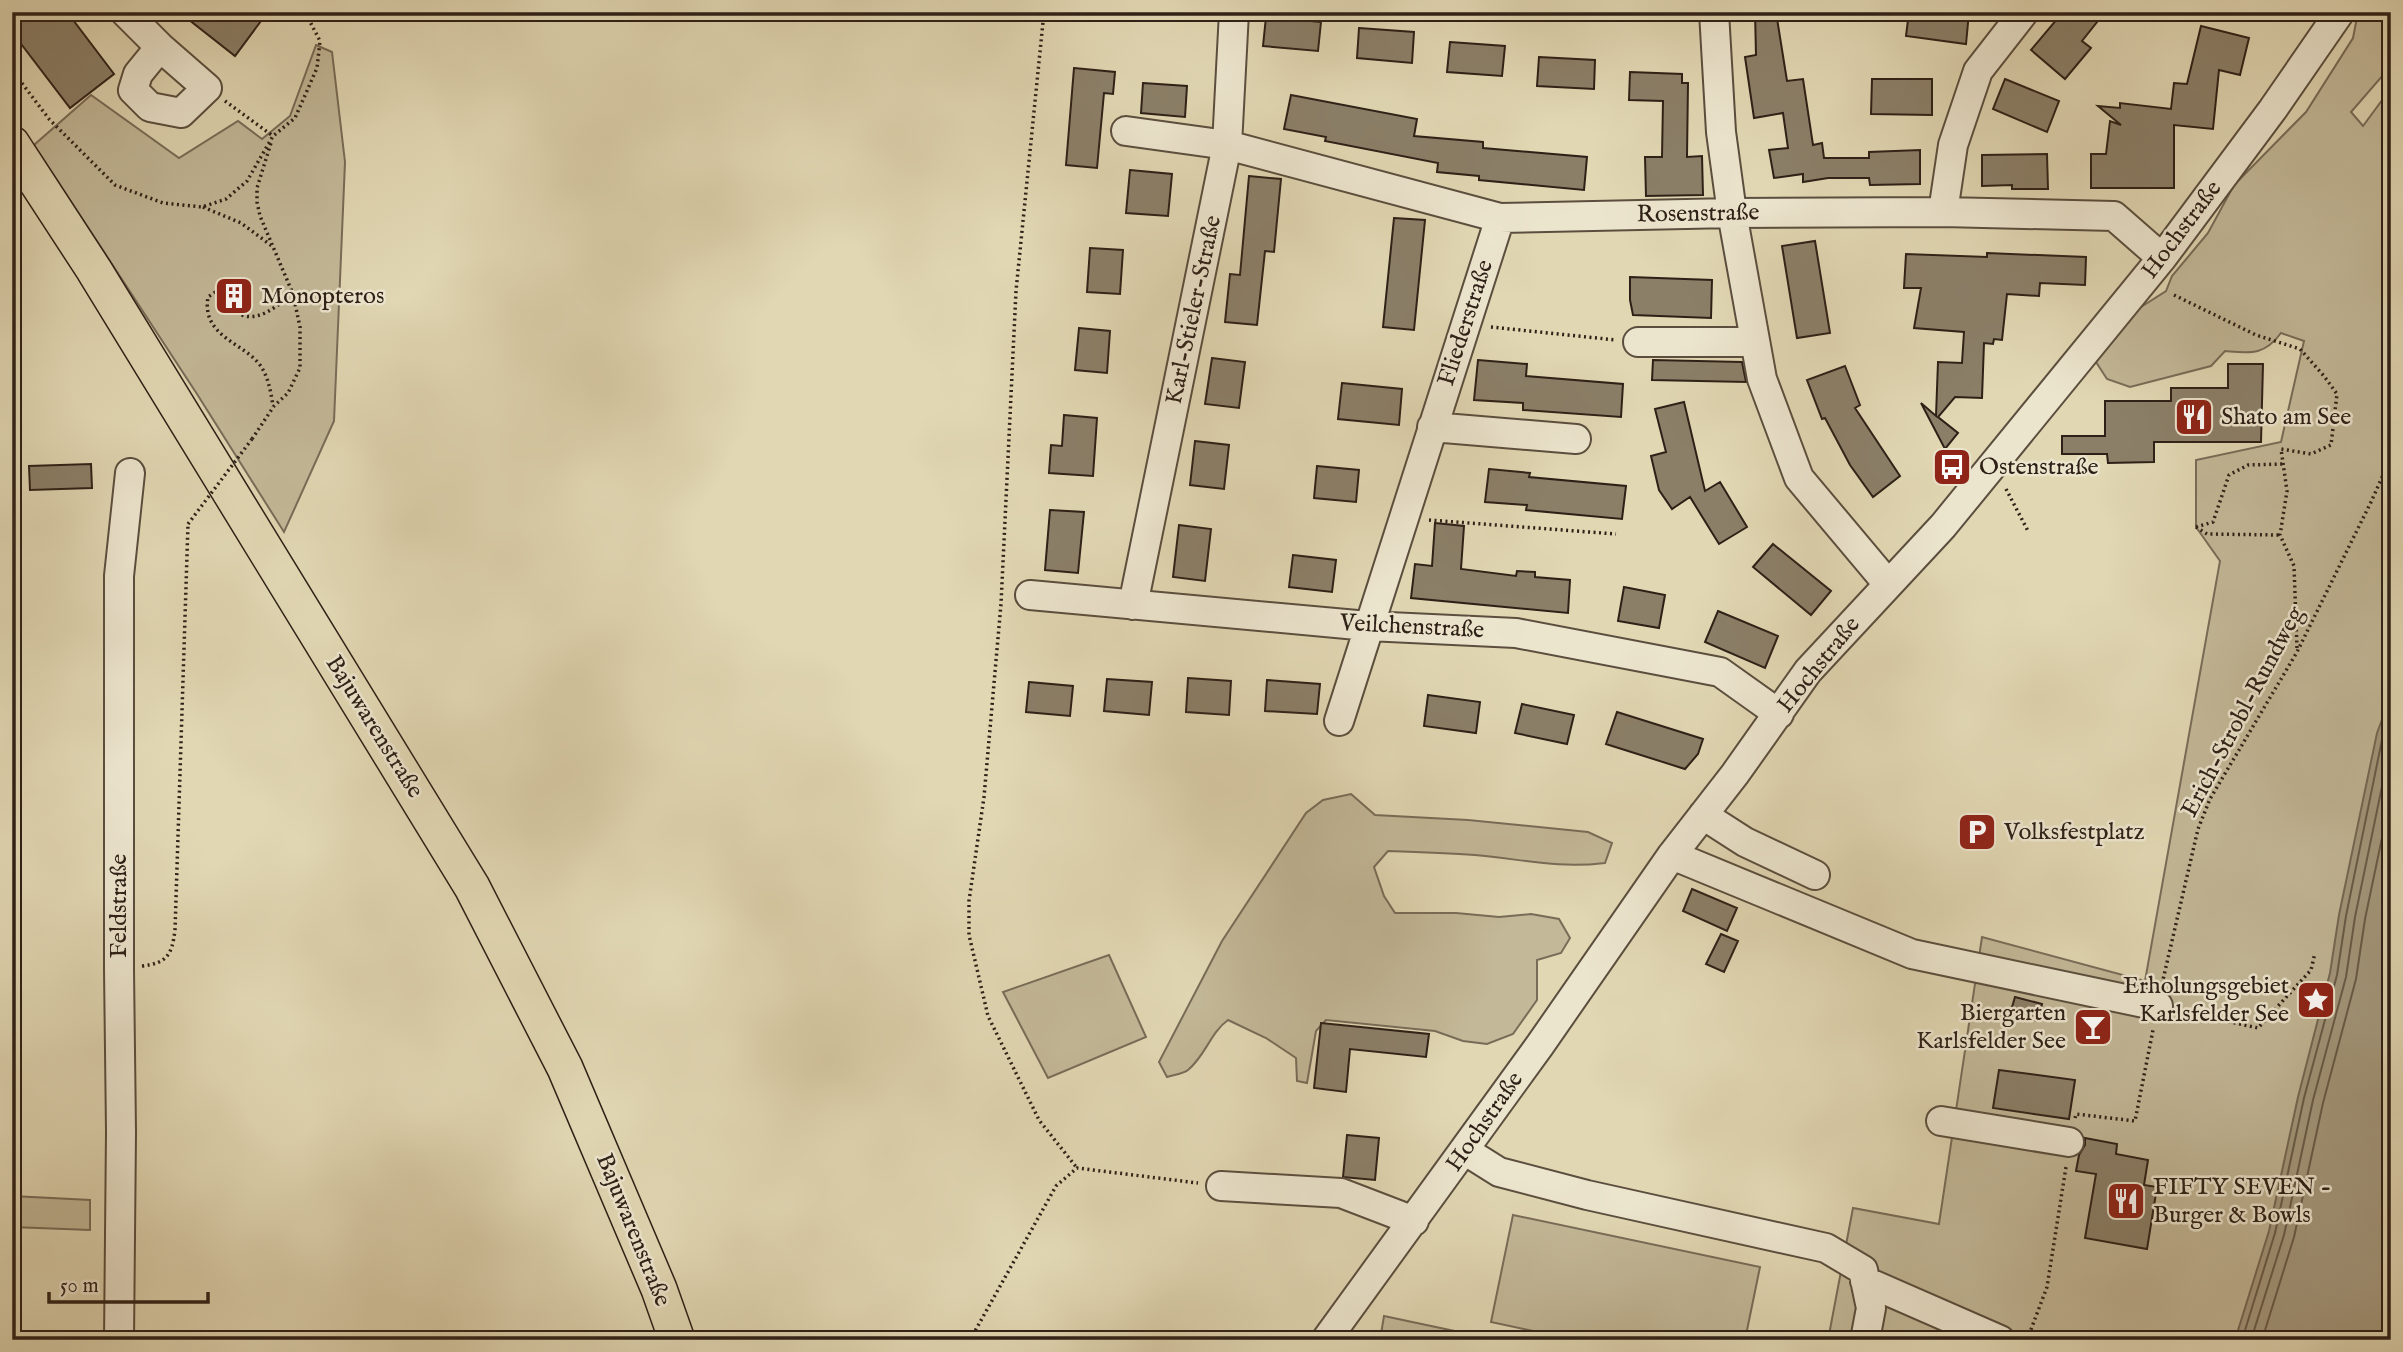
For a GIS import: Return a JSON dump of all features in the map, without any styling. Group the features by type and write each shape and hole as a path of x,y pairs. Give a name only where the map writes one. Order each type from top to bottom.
{"main road":[{"name":"Bajuwarenstraße","path":"12,144 94,270 472,887 565,1068 659,1290 677,1340"}],"street":[{"path":"125,12 207,88 181,113 150,107 133,90 138,74 160,47"},
{"name":"Karl-Stieler-Straße","path":"1133,605 1227,145 1234,12"},
{"path":"1714,12 1721,132 1732,213 1762,379 1799,478 1888,584"},
{"path":"1943,212 1953,145 1978,71 2024,12"},
{"name":"Hochstraße","path":"1326,1340 1540,1045 1672,855 1779,714 1808,671 1944,526 2162,258 2273,109 2340,12"},
{"name":"Rosenstraße","path":"1126,131 1227,145 1500,218 1943,212 2114,216 2162,258"},
{"name":"Fliederstraße","path":"1339,721 1500,218"},
{"path":"1638,342 1755,342"},
{"path":"1432,427 1576,439"},
{"name":"Feldstraße","path":"119,1340 119,576 130,473"},
{"name":"Veilchenstraße","path":"1030,596 1368,626 1516,633 1720,672 1779,714"},
{"path":"1703,815 1745,842 1815,875"},
{"path":"1672,855 1912,954 2158,1006"},
{"path":"1941,1121 2070,1142"},
{"path":"1464,1150 1499,1172 1600,1198 1826,1248 1863,1270 1871,1308 1865,1340"},
{"path":"1221,1186 1341,1193 1414,1221"},
{"path":"1865,1281 2000,1340"}],"path":[{"path":"202,206 226,199 247,181 273,136 295,118 317,68 320,41 305,12"},
{"path":"12,70 49,119 115,185 163,203 202,206 242,223 274,247"},
{"path":"207,88 273,136"},
{"path":"119,969 157,964 172,951 175,930 188,524 274,406 288,393 300,368 300,327 293,294 260,216 257,202 257,188 273,136"},
{"path":"237,312 248,303 247,288 233,281 208,297 210,318 218,332 261,366 274,406"},
{"path":"220,289 218,299 222,308 247,317 270,310 293,294"},
{"path":"2174,295 2256,335 2300,349 2337,394 2331,446 2311,454 2281,449 2287,491 2280,535 2294,566 2297,652"},
{"path":"1465,324 1638,342"},
{"name":"Erich-Strobl-Rundweg","path":"2027,1340 2047,1287 2076,1114 2135,1121 2197,829 2210,799 2297,652 2391,457"},
{"path":"2280,535 2207,534 2196,527 2213,522 2229,475 2248,465 2283,464"},
{"path":"1993,466 2028,531"},
{"path":"1402,519 1616,534"},
{"path":"2158,1006 2258,1028 2311,970 2315,953"},
{"path":"970,1340 1056,1186 1077,1168 1221,1186"}],"shaded area":[{"path":"2358,12 2391,12 2391,66 2351,112 2363,126 2391,88 2391,1340 1828,1340 1853,1208 1939,1224 1982,937 2145,981 2220,561 2196,527 2196,460 2281,442 2304,341 2281,333 2269,346 2262,349 2249,352 2225,351 2211,366 2130,387 2107,379 2096,362 2119,326 2166,291 2172,276 2208,233 2234,185 2306,112 2353,38"},
{"path":"316,45 332,52 345,162 334,421 284,532 34,145 91,95 179,158 238,121 262,139 290,116"},
{"path":"1351,794 1375,815 1468,820 1588,832 1612,843 1605,863 1588,865 1388,851 1374,867 1384,896 1395,913 1456,913 1499,917 1531,914 1559,919 1570,938 1561,953 1537,960 1537,1000 1513,1034 1487,1044 1463,1041 1435,1031 1326,1020 1316,1031 1307,1083 1297,1081 1296,1058 1266,1038 1228,1020 1188,1070 1167,1077 1159,1062 1222,941 1306,813 1323,800"},
{"path":"1109,955 1146,1037 1048,1078 1003,992"},
{"path":"12,1196 90,1200 90,1230 12,1227"},
{"path":"1513,1215 1760,1267 1745,1340 1575,1340 1491,1322"},
{"path":"1384,1316 1497,1340 1380,1340"}],"water":[{"path":"2391,696 2391,1340 2235,1340 2269,1231 2298,1097 2330,973 2339,915 2377,733"}],"building":[{"path":"12,12 67,12 114,74 70,108 12,32"},
{"path":"179,12 249,12 261,21 235,56"},
{"path":"1755,12 1776,12 1787,81 1803,79 1813,145 1822,143 1824,158 1869,158 1869,152 1920,150 1920,184 1870,185 1869,178 1828,178 1803,182 1803,174 1774,178 1769,150 1788,148 1783,113 1754,118 1745,57 1756,55"},
{"path":"1909,12 1969,12 1966,44 1906,36"},
{"path":"2063,12 2105,12 2082,41 2091,48 2065,79 2031,50"},
{"path":"1266,17 1321,22 1318,51 1263,46"},
{"path":"2201,26 2249,38 2240,75 2219,70 2213,129 2174,125 2174,188 2091,188 2091,154 2106,154 2110,121 2121,125 2098,106 2120,108 2120,103 2171,109 2174,83 2187,84"},
{"path":"1359,28 1414,32 1412,63 1357,58"},
{"path":"1450,42 1505,46 1502,76 1447,72"},
{"path":"1539,57 1595,60 1594,89 1537,86"},
{"path":"1074,68 1115,72 1113,94 1104,93 1097,168 1066,165"},
{"path":"1630,72 1682,74 1682,83 1688,83 1687,157 1702,156 1703,195 1646,196 1645,157 1662,157 1663,101 1629,100"},
{"path":"1872,79 1932,79 1932,115 1871,114"},
{"path":"2005,79 2059,101 2047,132 1993,109"},
{"path":"1143,83 1187,86 1185,117 1141,113"},
{"path":"1291,95 1417,119 1414,136 1483,142 1483,148 1587,157 1584,190 1479,180 1479,176 1437,172 1438,163 1325,141 1326,137 1284,129"},
{"path":"2047,154 2048,189 2012,189 2012,185 1982,186 1982,155"},
{"path":"1130,170 1172,174 1168,216 1126,213"},
{"path":"1249,176 1281,179 1274,252 1265,251 1257,325 1225,322 1230,274 1240,275"},
{"path":"1394,218 1425,220 1414,330 1383,327"},
{"path":"1815,241 1830,333 1797,338 1782,246"},
{"path":"1090,248 1123,250 1120,294 1087,292"},
{"path":"1987,253 2086,257 2085,285 2040,283 2039,296 2007,294 2002,340 1994,339 1993,344 1984,343 1982,398 1955,397 1938,417 1958,433 1945,449 1921,403 1936,416 1938,362 1962,363 1964,332 1914,328 1921,288 1904,288 1906,254 1987,257"},
{"path":"1630,277 1712,280 1711,318 1633,315"},
{"path":"1079,328 1110,331 1107,373 1075,370"},
{"path":"1212,358 1245,362 1239,408 1205,404"},
{"path":"1478,360 1527,364 1526,376 1623,384 1621,417 1523,410 1523,403 1474,400"},
{"path":"1653,360 1742,362 1746,382 1652,380"},
{"path":"2228,364 2263,364 2261,442 2154,442 2154,462 2108,463 2107,454 2062,454 2062,436 2105,436 2105,401 2171,401 2171,388 2228,388"},
{"path":"1845,366 1860,405 1855,408 1900,476 1873,497 1850,465 1825,418 1822,419 1807,380"},
{"path":"1342,383 1402,389 1399,425 1338,419"},
{"path":"1684,402 1705,491 1720,482 1747,527 1719,544 1690,497 1672,509 1659,490 1651,456 1666,452 1655,409"},
{"path":"1064,415 1097,418 1093,476 1049,473 1051,445 1062,446"},
{"path":"1195,441 1229,445 1224,489 1190,485"},
{"path":"91,464 92,488 30,490 29,466"},
{"path":"1317,466 1359,470 1356,502 1314,498"},
{"path":"1489,469 1530,473 1529,477 1626,486 1622,519 1526,510 1527,505 1485,502"},
{"path":"1050,510 1084,512 1078,573 1045,570"},
{"path":"1435,523 1464,526 1461,569 1516,576 1517,571 1535,572 1535,577 1570,580 1568,613 1411,598 1415,564 1432,566"},
{"path":"1179,525 1211,529 1205,581 1173,577"},
{"path":"1773,544 1831,591 1811,615 1753,567"},
{"path":"1293,555 1336,560 1332,592 1289,587"},
{"path":"1624,587 1665,595 1659,628 1618,621"},
{"path":"1718,611 1778,636 1765,668 1705,642"},
{"path":"1188,678 1231,681 1229,715 1186,712"},
{"path":"1107,679 1152,682 1149,715 1104,711"},
{"path":"1267,680 1320,684 1317,714 1265,711"},
{"path":"1029,682 1073,686 1070,716 1026,712"},
{"path":"1428,695 1480,702 1476,733 1424,726"},
{"path":"1522,704 1574,715 1567,744 1515,733"},
{"path":"1617,712 1703,739 1698,754 1685,769 1606,744"},
{"path":"1692,889 1737,908 1727,931 1683,911"},
{"path":"1721,934 1738,941 1724,972 1706,964"},
{"path":"2015,997 2042,1004 2038,1021 2010,1014"},
{"path":"1321,1023 1429,1034 1426,1057 1350,1049 1346,1092 1314,1088"},
{"path":"1999,1070 2075,1080 2069,1119 1993,1108"},
{"path":"1347,1135 1379,1138 1375,1180 1343,1177"},
{"path":"2085,1138 2117,1144 2116,1154 2148,1160 2144,1185 2157,1187 2147,1249 2085,1238 2096,1174 2076,1171"}],"place":[{"name":"Monopteros","path":"234,296"},
{"name":"Shato am See","path":"2194,417"},
{"name":"Ostenstraße","path":"1952,467"},
{"name":"Volksfestplatz","path":"1977,832"},
{"name":"Erholungsgebiet Karlsfelder See","path":"2316,1000"},
{"name":"Biergarten Karlsfelder See","path":"2093,1027"},
{"name":"FIFTY SEVEN - Burger & Bowls","path":"2126,1201"}]}
